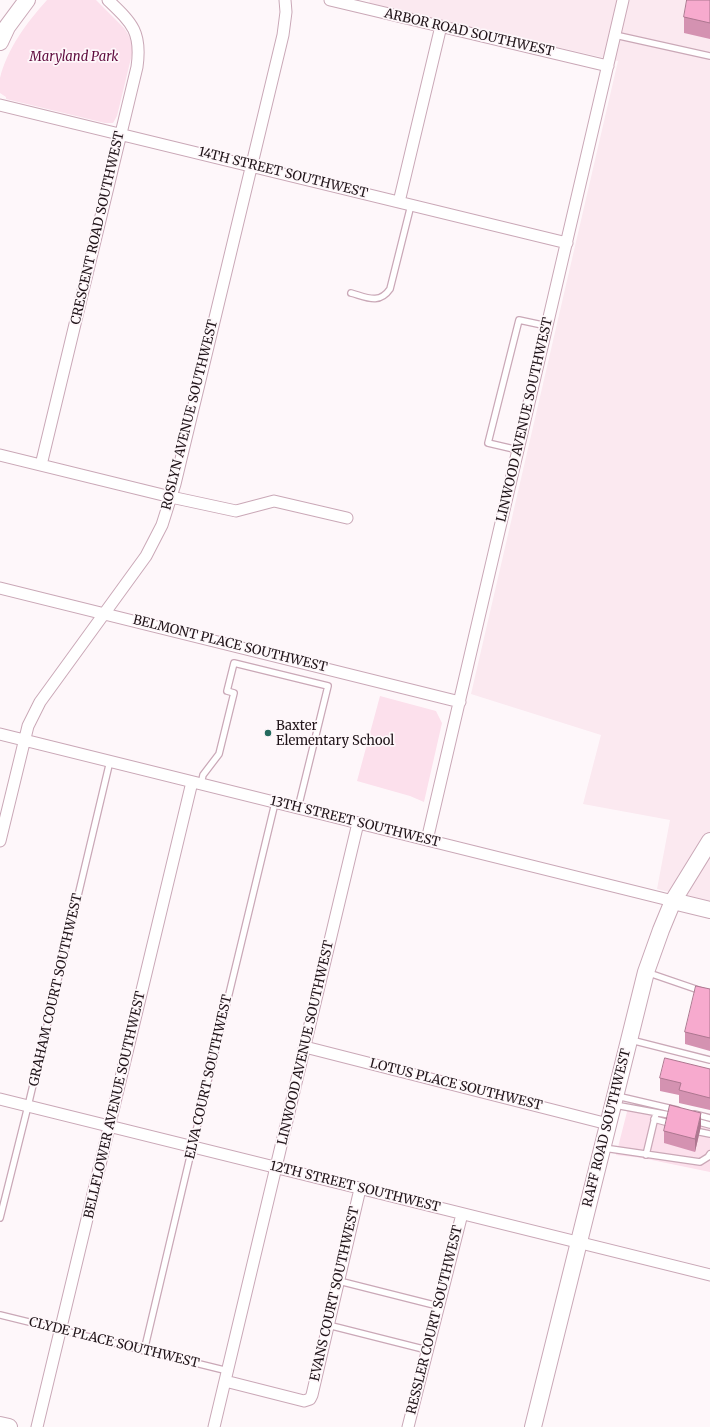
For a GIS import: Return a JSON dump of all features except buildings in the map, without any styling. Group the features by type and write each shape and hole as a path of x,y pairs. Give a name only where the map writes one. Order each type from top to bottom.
{"main road":[{"path":"0,42 8,27 27,0"},
{"name":"RAFF ROAD SOUTHWEST","path":"533,1427 646,972 673,901 710,841"},
{"name":"13TH STREET SOUTHWEST","path":"673,901 710,910"},
{"path":"0,1425 9,1427"}],"street":[{"name":"CRESCENT ROAD SOUTHWEST","path":"41,465 137,67 139,44 137,36 131,26 108,0"},
{"name":"ROSLYN AVENUE SOUTHWEST","path":"0,841 28,726 40,702 103,613 146,556 162,525 172,497 283,35 286,12 285,0"},
{"name":"ARBOR ROAD SOUTHWEST","path":"330,0 608,66"},
{"name":"LINWOOD AVENUE SOUTHWEST","path":"427,840 623,0"},
{"path":"399,202 441,26"},
{"name":"14TH STREET SOUTHWEST","path":"0,105 121,133 566,243"},
{"path":"0,455 236,511 274,501 347,518"},
{"name":"BELMONT PLACE SOUTHWEST","path":"0,588 460,702"},
{"name":"13TH STREET SOUTHWEST","path":"0,734 673,901"},
{"name":"BELLFLOWER AVENUE SOUTHWEST","path":"37,1427 109,1127 197,783"},
{"name":"LINWOOD AVENUE SOUTHWEST","path":"214,1427 358,823"},
{"name":"LOTUS PLACE SOUTHWEST","path":"305,1047 608,1124"},
{"name":"12TH STREET SOUTHWEST","path":"0,1099 710,1275"},
{"name":"EVANS COURT SOUTHWEST","path":"310,1399 360,1189"},
{"name":"RESSLER COURT SOUTHWEST","path":"408,1427 462,1214"},
{"name":"CLYDE PLACE SOUTHWEST","path":"226,1376 304,1401 310,1399"}],"lane":[{"path":"615,35 710,56"},
{"path":"351,293 372,298 380,298 390,289 411,205"},
{"path":"518,450 488,443 519,320 547,326"},
{"path":"197,783 219,754 234,693 227,691 234,663 321,684 328,686 298,809"},
{"name":"GRAHAM COURT SOUTHWEST","path":"0,1218 110,761"},
{"name":"ELVA COURT SOUTHWEST","path":"144,1351 275,803"},
{"path":"646,972 710,994"},
{"path":"628,1040 710,1060"},
{"path":"614,1100 680,1114 656,1113 614,1100"},
{"path":"687,1112 710,1118"},
{"path":"646,1155 656,1113"},
{"path":"654,1119 669,1123"},
{"path":"687,1119 710,1125"},
{"path":"700,1132 710,1134"},
{"path":"602,1147 646,1155 700,1162 710,1154"},
{"path":"338,1281 438,1306"},
{"name":"CLYDE PLACE SOUTHWEST","path":"0,1316 144,1351 226,1376"},
{"path":"328,1325 427,1350"}],"shaded area":[{"path":"370,0 710,0 710,902 657,889 670,820 583,804 601,735 471,694 618,61 369,4"}],"green space":[{"name":"Maryland Park","path":"47,0 96,0 128,34 131,40 132,54 117,116 113,123 105,123 6,99 6,97 0,93 0,78 7,57 32,17"},
{"path":"380,696 436,711 442,723 424,802 410,796 357,781"},
{"path":"629,1104 710,1121 710,1172 642,1158 616,1155"}],"place":[{"name":"Baxter Elementary School","path":"268,733"}]}
